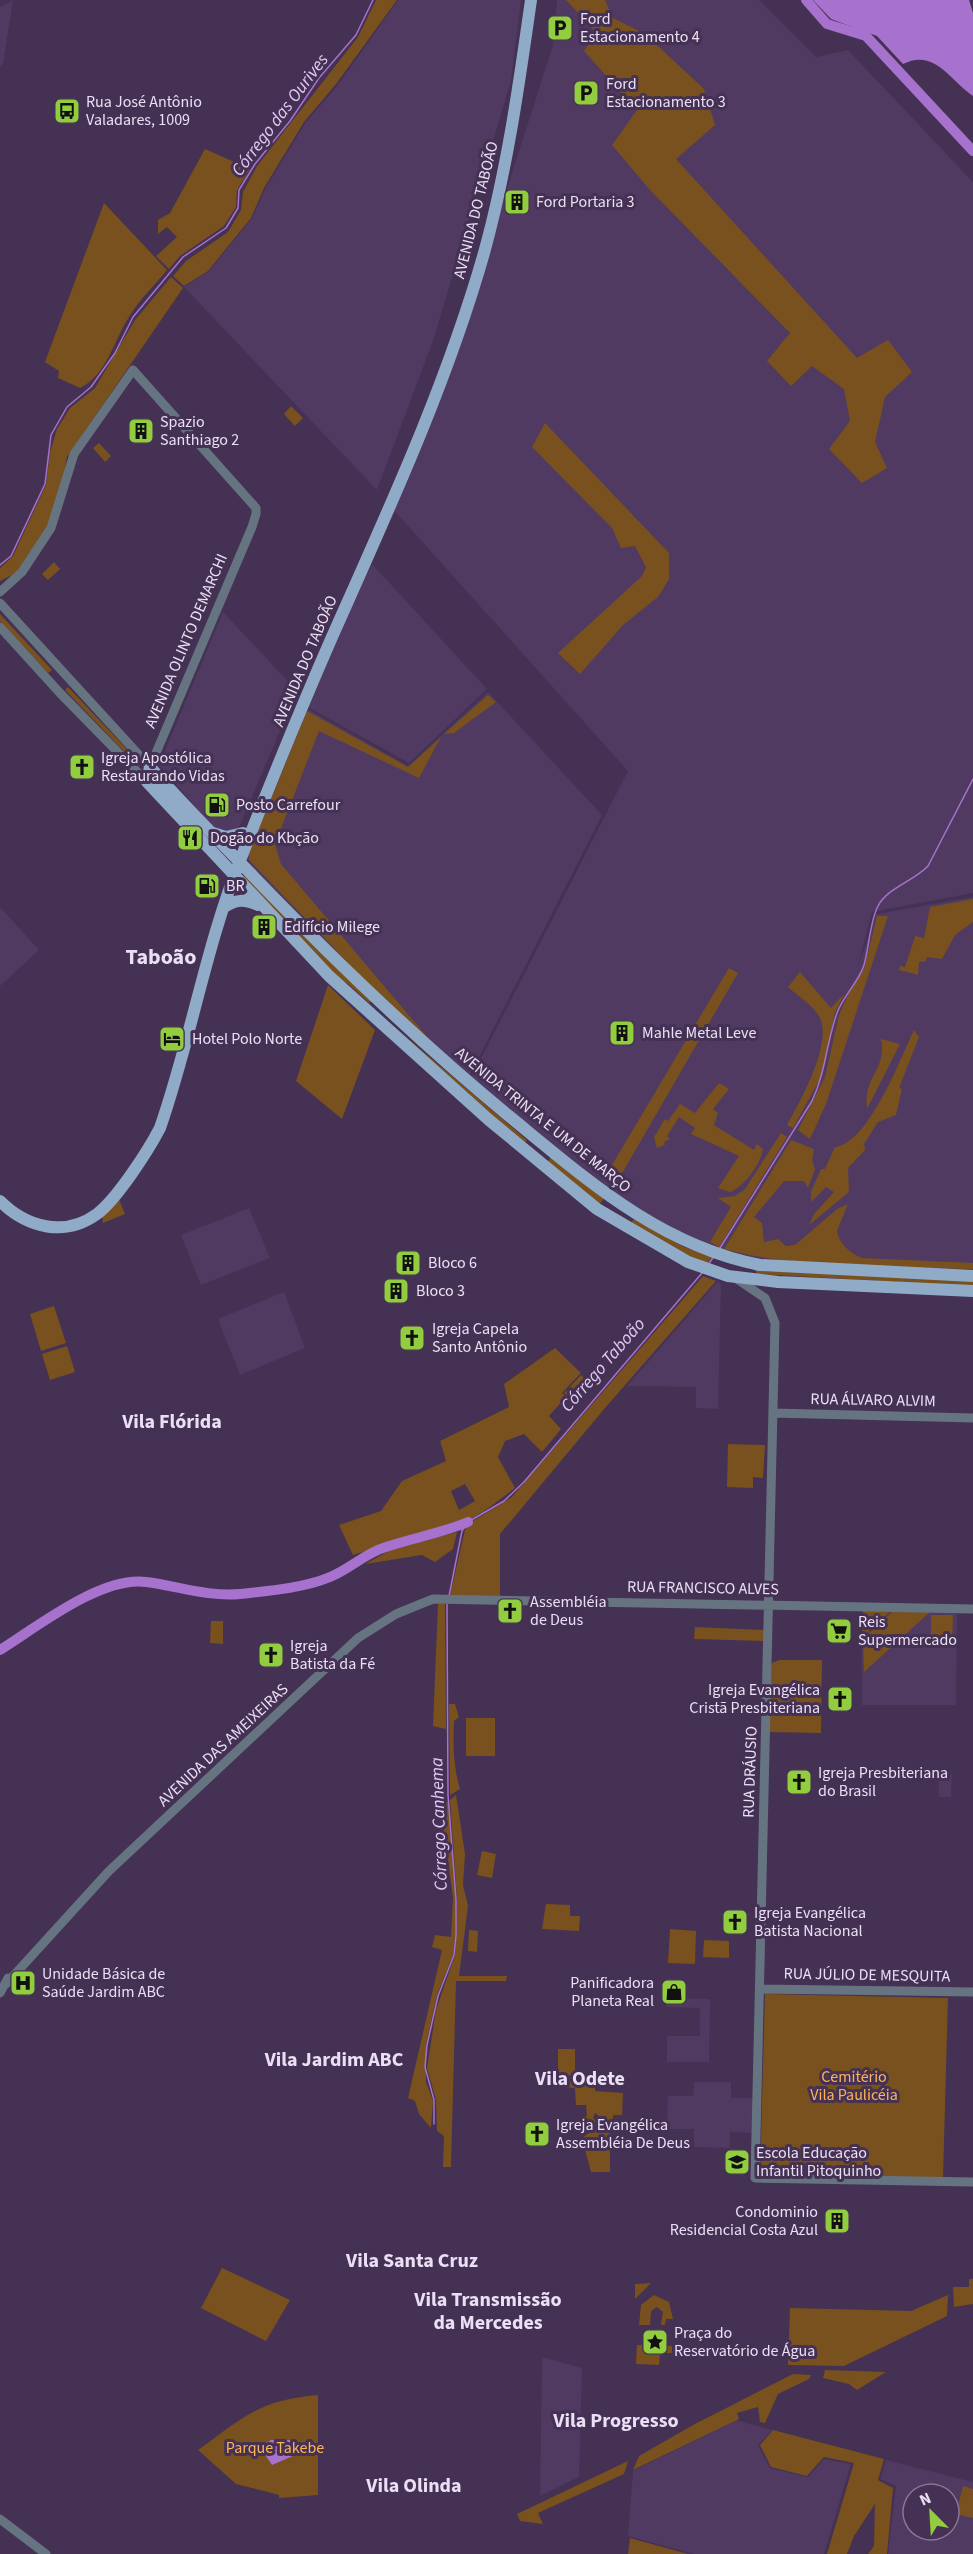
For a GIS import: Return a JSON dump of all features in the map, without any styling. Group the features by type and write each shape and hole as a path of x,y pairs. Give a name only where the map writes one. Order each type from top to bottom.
{"main road":[{"name":"AVENIDA DO TABOÃO","path":"0,1191 38,1219 50,1222 70,1219 97,1205 138,1152 158,1114 202,952 231,874 243,833 429,402 456,325 480,249 500,162 523,0"},
{"name":"AVENIDA DO TABOÃO","path":"236,859 413,454 454,348 484,252 502,179 514,124 531,0"},
{"name":"AVENIDA TRINTA E UM DE MARÇO","path":"150,767 209,832 375,999 421,1041 614,1200 685,1242 720,1256 760,1265 973,1276"},
{"name":"AVENIDA OLINTO DEMARCHI","path":"147,782 150,767"},
{"name":"AVENIDA TRINTA E UM DE MARÇO","path":"147,782 231,874 338,984 382,1026 583,1200 707,1270 732,1277 778,1282 973,1292"},
{"path":"209,832 226,837 243,833"},
{"name":"AVENIDA DO TABOÃO","path":"0,1201 18,1217 31,1224 71,1225 98,1214 142,1159 160,1128 168,1105 231,874"},
{"path":"223,908 231,902 244,900 265,909"},
{"path":"338,984 366,1005 375,999"},
{"path":"382,1026 387,1021 392,1022 421,1041"}],"street":[{"name":"AVENIDA OLINTO DEMARCHI","path":"0,592 22,572 51,528 74,454 134,370 252,501 256,514 150,767"},
{"path":"0,603 150,767"},
{"path":"0,627 59,692 147,782"},
{"path":"46,678 55,676 58,666"},
{"path":"59,692 63,683 71,681"},
{"path":"720,1256 732,1277"},
{"name":"RUA DRÁUSIO","path":"732,1277 761,1293 774,1317 770,1604 755,2178 973,2182"},
{"name":"RUA ÁLVARO ALVIM","path":"773,1413 973,1418"},
{"name":"RUA FRANCISCO ALVES","path":"437,1598 973,1610"},
{"name":"AVENIDA DAS AMEIXEIRAS","path":"0,1993 73,1909 118,1863 358,1638 396,1614 437,1598"},
{"name":"RUA JÚLIO DE MESQUITA","path":"760,1989 973,1992"},
{"path":"0,2519 46,2554"}],"shaded area":[{"path":"13,0 3,64 0,66 0,7"},
{"path":"398,0 521,0 511,81 433,341 377,490 184,287 209,271 252,218 265,189 306,122 338,85"},
{"path":"557,0 759,0 816,57 848,50 973,182 973,893 872,912 858,966 876,914 973,897 973,1271 759,1261 697,1242 633,1206 575,1165 471,1078 628,771 392,508 445,383 553,45"},
{"path":"813,0 969,0 973,13 973,96 933,63 914,60 903,64 877,36 831,19"},
{"path":"372,564 487,689 409,763 306,706 325,658"},
{"path":"223,612 297,691 237,832 214,828 159,765"},
{"path":"488,692 602,815 470,1075 387,1005 254,870 247,858 306,708 408,766"},
{"path":"0,907 39,950 0,986"},
{"path":"249,1208 270,1258 201,1285 181,1235"},
{"path":"718,1281 721,1284 718,1409 696,1408 696,1387 627,1386"},
{"path":"284,1292 305,1348 240,1375 218,1319"},
{"path":"893,1609 957,1611 956,1705 862,1705 862,1638"},
{"path":"938,1774 952,1774 951,1797 939,1797"},
{"path":"667,1998 710,1999 709,2062 667,2062 667,2036 700,2036 700,2008 666,2007"},
{"path":"694,2082 731,2082 731,2098 755,2098 754,2133 730,2132 730,2148 694,2147 694,2129 667,2129 668,2096 693,2096"},
{"name":"Escola Educação Infantil Pitoquinho","path":"729,2156 746,2156 745,2169 729,2168"},
{"path":"542,2357 582,2368 579,2477 540,2496"},
{"path":"736,2420 772,2430 758,2445 770,2468 808,2477 824,2459 851,2464 824,2554 694,2554 628,2536 633,2471"},
{"path":"271,2440 290,2440 293,2456 272,2465 260,2447"},
{"path":"886,2460 973,2482 973,2554 888,2554 896,2486 880,2479"}],"green space":[{"path":"376,0 397,0 336,84 304,122 264,188 251,218 208,271 184,286 173,276 186,261 228,232 241,210 243,192 257,166 358,37"},
{"path":"566,0 605,0 613,18 645,34 704,89 715,125 676,159 857,358 888,340 912,372 885,397 875,442 887,468 862,483 829,449 850,421 844,389 812,366 791,386 767,361 790,333 650,190 612,145 637,110 584,51 596,32"},
{"path":"205,149 250,169 237,190 236,207 224,226 180,256 169,269 156,256 177,237 167,227 158,234 158,220 170,213"},
{"path":"104,203 167,270 133,311 97,375 80,388 58,378 59,371 45,362"},
{"path":"171,277 183,288 67,457 60,495 53,517 38,543 16,573 0,581 0,568 13,556 46,485 50,452 57,429 70,408 95,388 135,320"},
{"path":"291,406 303,418 295,426 284,414"},
{"path":"545,423 669,553 669,579 658,597 623,625 580,674 558,653 642,576 646,567 635,546 621,548 612,528 532,447"},
{"path":"99,443 111,456 105,462 93,448"},
{"path":"54,562 60,569 48,580 42,574"},
{"path":"0,614 52,670 48,673 0,621"},
{"path":"68,687 141,764 139,767 65,690"},
{"path":"488,695 496,702 454,733 444,734"},
{"path":"307,711 408,767 441,737 419,778 319,731 275,844 281,864 428,1038 388,1004 249,860 249,853"},
{"path":"245,874 372,1000 369,1003 347,983 341,982 244,879"},
{"path":"973,899 973,922 955,935 942,959 927,957 926,961 919,962 918,975 899,970 900,966 905,967 915,936 924,938 930,907"},
{"path":"877,916 888,916 826,1104 810,1139 798,1130 825,1077 839,1015 850,990 864,969"},
{"path":"729,968 738,973 617,1182 606,1175"},
{"path":"800,972 831,1008 844,994 835,1013 821,1077 793,1128 787,1125 813,1071 822,1040 819,1016 809,1004 788,987"},
{"path":"328,985 375,1030 342,1119 296,1081"},
{"path":"392,1025 527,1140 524,1144"},
{"path":"914,1030 919,1037 899,1088 902,1089 896,1115 878,1122 864,1144 865,1150 848,1168 849,1192 809,1225 814,1214 834,1192 826,1187 811,1202 811,1192 821,1169 825,1169 835,1147 848,1142 871,1116 892,1079"},
{"path":"881,1039 900,1044 867,1109 868,1089 881,1059"},
{"path":"719,1083 729,1089 713,1109 718,1113 714,1125 754,1150 757,1144 763,1149 759,1162 751,1174 741,1185 730,1192 718,1188 739,1156 691,1134 695,1128 679,1117 667,1136 670,1139 664,1142 665,1145 657,1148 654,1137 665,1119 668,1121 680,1104 695,1113"},
{"path":"781,1133 787,1137 719,1247 710,1242 731,1207 718,1198 735,1196 745,1189"},
{"path":"791,1140 814,1149 812,1160 815,1169 808,1188 804,1181 784,1181 754,1217 762,1223 764,1242 778,1239 786,1246 795,1245 837,1209 848,1204 837,1231 843,1244 858,1256 973,1263 973,1269 816,1264 754,1256 724,1249"},
{"path":"552,1156 605,1197 599,1205 546,1164"},
{"path":"118,1197 125,1214 103,1223 102,1216"},
{"path":"634,1219 684,1247 712,1257 707,1264 696,1261 631,1223"},
{"path":"754,1268 973,1280 973,1286 757,1274"},
{"path":"703,1276 716,1281 605,1408 500,1534 500,1598 450,1595 465,1530 470,1523 512,1497"},
{"path":"54,1306 66,1343 41,1351 30,1314"},
{"path":"67,1346 75,1372 50,1380 42,1354"},
{"path":"555,1348 581,1373 562,1393 566,1397 549,1416 561,1429 542,1452 524,1434 505,1441 498,1457 515,1488 463,1523 353,1555 339,1525 381,1511 402,1481 446,1461 440,1441 509,1407 504,1384","holes":["465,1484 475,1501 459,1510 451,1491"]},
{"path":"581,1375 591,1384 574,1402 564,1393"},
{"path":"728,1444 765,1445 763,1478 753,1477 753,1488 727,1487"},
{"path":"457,1532 453,1549 435,1562 422,1555 365,1564 391,1550"},
{"path":"438,1604 445,1604 446,1729 433,1726"},
{"path":"863,1609 893,1609 862,1638"},
{"path":"894,1610 931,1611 864,1672 863,1639"},
{"path":"931,1615 953,1615 952,1646 931,1646"},
{"path":"211,1621 223,1621 223,1644 210,1643"},
{"path":"695,1627 764,1630 764,1641 694,1639"},
{"path":"779,1660 822,1660 821,1733 768,1732 770,1670 772,1663"},
{"path":"449,1704 455,1704 459,1717 454,1721 454,1747 460,1789 450,1795"},
{"path":"466,1718 495,1718 495,1756 466,1756"},
{"path":"456,1795 465,1854 463,1885 468,1906 459,1976 507,1976 506,1981 456,1981 451,2167 443,2167 444,2136 437,2131 436,2100 427,2068 436,2010 455,1955 457,1898 450,1800"},
{"path":"448,1801 456,1899 455,1936 453,1955 437,1995 426,2045 426,2082 433,2101 431,2128 419,2114 415,2101 408,2098 442,1950 432,1947 435,1935 451,1937 453,1898 441,1811"},
{"path":"482,1851 496,1854 492,1878 477,1875"},
{"path":"546,1904 570,1905 570,1916 580,1916 579,1931 542,1929"},
{"path":"670,1929 696,1931 695,1964 668,1963"},
{"path":"469,1930 478,1931 477,1952 468,1951"},
{"path":"704,1940 729,1941 729,1958 703,1957"},
{"name":"Cemitério Vila Paulicéia","path":"765,1994 948,1998 943,2178 760,2174"},
{"path":"558,2049 575,2049 575,2076 558,2076"},
{"path":"572,2077 572,2085 595,2086 595,2091 623,2093 622,2115 613,2115 613,2124 610,2125 595,2113 593,2118 610,2132 610,2172 591,2172 582,2138 593,2130 589,2125 582,2124 582,2116 587,2116 586,2105 576,2105 575,2088 556,2087 557,2078"},
{"path":"222,2268 290,2300 266,2341 201,2308"},
{"path":"969,2279 973,2279 973,2304 954,2307 953,2287 969,2287"},
{"path":"651,2283 635,2299 635,2284"},
{"path":"654,2295 669,2302 673,2319 666,2319 665,2325 661,2325 663,2312 657,2307 651,2311 650,2325 639,2325 641,2305"},
{"path":"948,2295 947,2316 844,2366 788,2365 790,2308 911,2311"},
{"path":"637,2345 672,2346 672,2353 660,2353 659,2365 636,2364"},
{"path":"825,2370 886,2372 857,2390 849,2384 823,2378"},
{"path":"793,2374 811,2375 809,2379 778,2394 765,2423 760,2422 758,2407 737,2413 739,2419 633,2470 639,2456 693,2425"},
{"name":"Parque Takebe","path":"318,2395 318,2495 279,2498 279,2495 236,2484 198,2450 241,2419 266,2406 298,2397"},
{"path":"773,2430 884,2459 878,2480 893,2488 887,2554 868,2554 874,2546 875,2504 854,2536 847,2554 827,2554 854,2463 824,2457 807,2476 771,2467 760,2445"},
{"path":"628,2461 624,2474 538,2513 543,2524 520,2521 517,2514"},
{"path":"963,2486 973,2489 973,2518 961,2515"},
{"path":"630,2538 688,2554 628,2554"}],"waterway":[{"name":"Córrego das Ourives","path":"0,565 11,556 45,484 51,435 67,407 91,387 115,353 133,317 183,257 226,228 238,208 239,190 255,164 290,121 319,78 356,35 373,0"},
{"path":"806,0 827,24 866,36 973,151"},
{"name":"Córrego Taboão","path":"720,1248 812,1101 837,1013 864,965 873,919 878,906 894,889 928,866 973,779"},
{"name":"Córrego Taboão","path":"708,1265 714,1256"},
{"name":"Córrego Taboão","path":"449,1596 462,1531 468,1522 504,1501 524,1482 702,1273"},
{"name":"Córrego Taboão","path":"0,1650 70,1605 109,1587 128,1582 146,1582 228,1595 297,1586 330,1577 378,1550 468,1522"},
{"name":"Córrego Canhema","path":"434,2124 434,2100 425,2067 427,2045 438,1996 454,1955 456,1935 456,1899 448,1795 447,1604"}],"place":[{"name":"Ford Estacionamento 4","path":"560,28"},
{"name":"Ford Estacionamento 3","path":"586,93"},
{"name":"Rua José Antônio Valadares, 1009","path":"67,111"},
{"name":"Ford Portaria 3","path":"517,202"},
{"name":"Spazio Santhiago 2","path":"141,431"},
{"name":"Igreja Apostólica Restaurando Vidas","path":"82,767"},
{"name":"Posto Carrefour","path":"217,805"},
{"name":"Dogão do Kbção","path":"190,838"},
{"name":"BR","path":"207,886"},
{"name":"Edifício Milege","path":"264,927"},
{"name":"Mahle Metal Leve","path":"622,1033"},
{"name":"Hotel Polo Norte","path":"172,1039"},
{"name":"Bloco 6","path":"408,1263"},
{"name":"Bloco 3","path":"396,1291"},
{"name":"Igreja Capela Santo Antônio","path":"412,1338"},
{"name":"Assembléia de Deus","path":"510,1611"},
{"name":"Reis Supermercado","path":"839,1631"},
{"name":"Igreja Batista da Fé","path":"271,1655"},
{"name":"Igreja Evangélica Cristã Presbiteriana","path":"840,1699"},
{"name":"Igreja Presbiteriana do Brasil","path":"799,1782"},
{"name":"Igreja Evangélica Batista Nacional","path":"735,1922"},
{"name":"Unidade Básica de Saúde Jardim ABC","path":"23,1983"},
{"name":"Panificadora Planeta Real","path":"674,1992"},
{"name":"Igreja Evangélica Assembléia De Deus","path":"537,2134"},
{"name":"Escola Educação Infantil Pitoquinho","path":"737,2162"},
{"name":"Condominio Residencial Costa Azul","path":"837,2221"},
{"name":"Praça do Reservatório de Água","path":"655,2342"}],"district":[{"name":"Taboão","path":"161,957"},
{"name":"Vila Flórida","path":"172,1422"},
{"name":"Vila Jardim ABC","path":"334,2060"},
{"name":"Vila Odete","path":"580,2079"},
{"name":"Vila Santa Cruz","path":"412,2261"},
{"name":"Vila Transmissão da Mercedes","path":"488,2312"},
{"name":"Vila Progresso","path":"616,2421"},
{"name":"Vila Olinda","path":"414,2486"}]}
